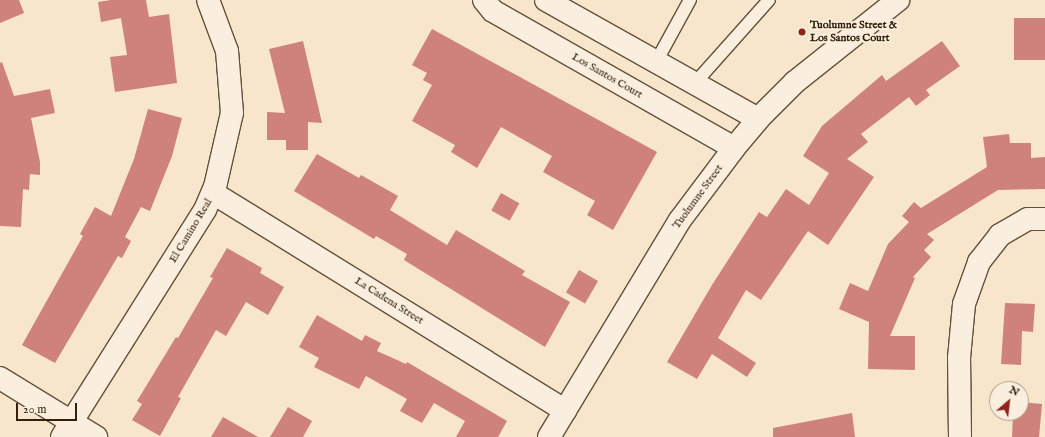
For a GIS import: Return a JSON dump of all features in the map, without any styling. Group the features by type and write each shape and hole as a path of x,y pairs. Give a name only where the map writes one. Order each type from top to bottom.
{"street":[{"name":"El Camino Real","path":"67,430 205,210 213,193 222,165 232,113 227,51 208,0"},
{"name":"Los Santos Court","path":"484,0 493,11 734,148"},
{"path":"546,0 758,119"},
{"name":"Tuolumne Street","path":"549,437 680,220 734,148 758,119 795,82 898,0"},
{"name":"La Cadena Street","path":"213,193 566,410"},
{"path":"960,437 959,358 964,304 979,262 1000,235 1028,219 1045,219"},
{"path":"0,378 67,430 96,437"}],"lane":[{"path":"656,62 690,0"},
{"path":"695,83 769,0"}],"building":[{"path":"0,0 19,0 24,13 0,23"},
{"path":"111,0 146,0 149,17 169,14 177,83 115,92 110,57 127,55 121,18 101,22 98,2"},
{"path":"1014,18 1045,18 1045,60 1014,60"},
{"path":"432,29 657,152 613,230 587,215 595,201 543,172 552,156 501,127 477,168 451,152 455,145 412,121 432,85 423,80 427,73 412,65"},
{"path":"303,41 322,123 308,122 308,150 286,150 286,140 267,140 267,112 285,113 269,49"},
{"path":"942,41 960,66 926,90 930,95 916,106 909,97 861,134 868,142 847,159 874,177 828,245 808,231 761,300 746,290 718,338 756,363 747,377 712,354 697,379 667,362 712,285 759,212 767,217 786,189 809,205 829,173 803,156 822,126 882,75 886,81"},
{"path":"2,62 14,96 50,89 55,113 31,118 40,162 40,175 30,174 29,190 23,189 21,227 0,226 0,63"},
{"path":"148,109 182,118 172,156 150,211 141,207 125,237 131,241 122,258 118,256 55,363 22,345 83,236 80,234 95,207 111,216 134,159"},
{"path":"1009,134 1010,143 1031,143 1031,158 1045,157 1045,189 998,190 927,234 934,240 924,250 931,257 913,277 915,278 890,336 915,336 915,370 868,369 869,322 839,309 850,283 868,291 888,244 909,222 902,216 914,202 921,208 987,167 983,137"},
{"path":"317,154 359,178 361,175 398,196 390,210 447,245 456,230 525,271 522,275 570,302 545,347 404,260 407,254 376,236 374,239 294,191"},
{"path":"501,193 519,203 510,221 491,210"},
{"path":"227,248 262,268 260,273 284,287 268,315 246,302 226,336 216,330 178,397 181,398 160,436 132,420 142,404 137,401 176,337 178,338 213,278 210,277"},
{"path":"579,270 598,281 585,304 566,293"},
{"path":"1005,303 1035,304 1033,332 1022,331 1021,365 1001,364"},
{"path":"317,315 362,341 365,335 381,343 377,351 406,364 407,362 507,421 498,437 456,437 465,421 434,403 422,423 400,411 407,399 366,376 359,389 314,367 319,358 299,347"},
{"path":"1029,403 1042,404 1039,437 1012,437 1013,421 1029,421"},
{"path":"288,407 312,421 303,437 270,437"},
{"path":"852,413 855,437 773,437 773,428"},
{"path":"223,417 258,437 211,437"}],"place":[{"name":"Tuolumne Street & Los Santos Court","path":"802,32"}]}
